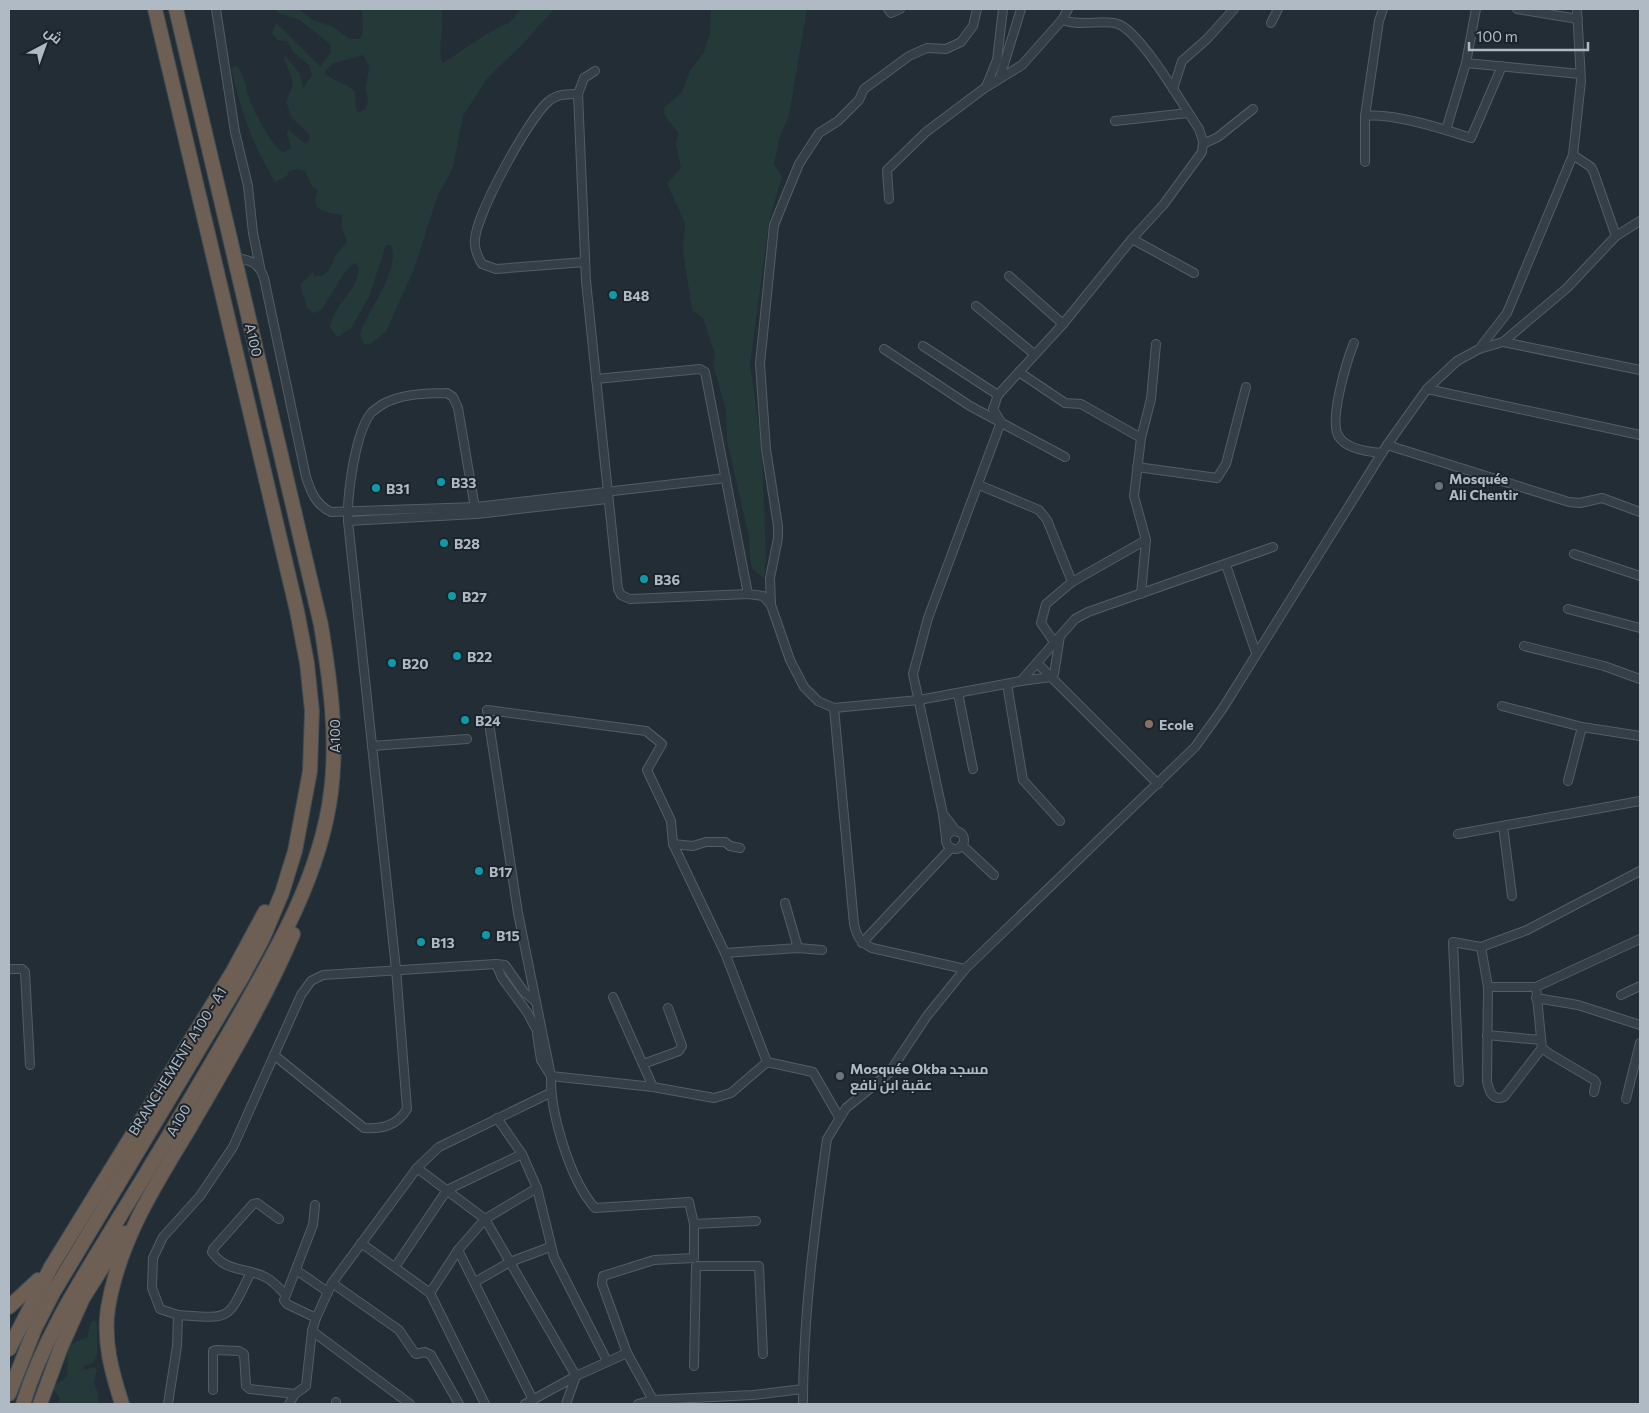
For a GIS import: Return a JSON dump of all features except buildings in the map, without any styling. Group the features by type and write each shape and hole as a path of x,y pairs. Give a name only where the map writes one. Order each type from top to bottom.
{"highway":[{"name":"A100","path":"9,1394 34,1328 53,1293 263,938 282,893 295,851 310,771 312,711 307,663 297,611 155,9"},
{"name":"A100","path":"23,1404 59,1318 157,1155 274,952 304,888 324,828 331,793 334,756 334,714 321,625 176,9"},
{"path":"40,1404 83,1298 145,1202 220,1075 282,959 308,894 324,828"},
{"name":"BRANCHEMENT A100 - A1","path":"51,1267 232,973 256,931 295,851"},
{"path":"122,1404 110,1363 108,1309 122,1254 145,1202"},
{"path":"9,1307 30,1290 51,1267"},
{"path":"9,1349 51,1267"}],"street":[{"path":"216,9 235,132 248,186 253,233 312,492 321,508 330,512 476,511"},
{"path":"888,9 891,12 900,9"},
{"path":"977,9 972,26 961,42 946,49 927,48 909,56 864,89 859,100 838,121 819,132 799,164 774,226 760,364 766,449 778,526 778,538 770,578 771,605 790,660 804,687 818,701 834,708 919,700 1051,677 1057,669 1057,639 1041,623 1046,604 1072,582 1146,540"},
{"path":"986,87 996,60 1003,9"},
{"path":"1000,77 1021,9"},
{"path":"889,199 887,170 897,158 926,132 986,87 1022,65 1062,20 1068,9"},
{"path":"1173,89 1182,61 1207,39 1234,9"},
{"path":"1271,23 1278,9"},
{"path":"1365,162 1365,116 1378,21 1382,9"},
{"path":"1446,130 1466,63 1476,9"},
{"path":"1517,9 1578,19"},
{"path":"1478,349 1507,313 1573,155 1580,74 1577,9"},
{"path":"951,848 946,839 943,814 913,674 928,618 979,485 1000,422 993,409 998,395 1063,324 1132,238 1164,204 1202,152 1203,144 1199,130 1136,36 1118,24 1082,24 1062,20"},
{"path":"1466,63 1580,74"},
{"path":"1365,116 1377,114 1446,130 1471,138 1502,66"},
{"path":"595,71 584,78 578,94 585,262 606,495 618,589 621,595 630,599 748,594 763,596 771,605"},
{"path":"578,94 560,95 550,99 535,118 484,206 475,238 475,249 482,264 496,269 585,262"},
{"path":"1203,144 1218,137 1253,109"},
{"path":"1115,121 1188,113"},
{"path":"1573,155 1591,167 1616,236"},
{"path":"803,1404 806,1332 821,1179 827,1139 839,1117 846,1108 889,1073 928,1016 965,969 1195,747 1223,708 1387,445 1427,389 1457,361 1478,349 1503,342 1567,288 1616,236 1640,221"},
{"path":"1132,238 1194,273"},
{"path":"236,258 254,262 260,267"},
{"path":"1009,276 1063,324"},
{"path":"976,306 1034,354"},
{"path":"1503,342 1640,370"},
{"path":"1354,343 1337,408 1336,429 1344,442 1370,452 1382,453"},
{"path":"1141,594 1146,540 1134,496 1140,438 1151,400 1156,344"},
{"path":"923,346 998,395"},
{"path":"884,349 970,406 1065,457"},
{"path":"596,379 700,369 705,372 748,594"},
{"path":"1019,372 1065,403 1081,404 1140,438"},
{"path":"1137,467 1217,478 1226,464 1246,387"},
{"path":"1427,389 1640,435"},
{"path":"274,1055 364,1128 379,1129 396,1122 404,1113 408,1104 396,969 347,512 351,473 361,435 371,413 398,397 448,392 453,397 458,408 476,511"},
{"path":"1387,445 1569,502 1580,503 1602,498 1640,512"},
{"path":"348,521 476,511 726,478"},
{"path":"979,485 1039,510 1047,520 1072,582"},
{"path":"1021,682 1075,619 1088,612 1273,547"},
{"path":"1574,554 1640,576"},
{"path":"1226,565 1256,653"},
{"path":"1568,609 1640,628"},
{"path":"1524,646 1604,666 1640,679"},
{"path":"1037,663 1158,784"},
{"path":"1007,684 1023,780 1060,821"},
{"path":"958,693 973,769"},
{"path":"1502,706 1582,727 1640,736"},
{"path":"834,708 854,924 857,936 862,943 880,950 965,969"},
{"path":"694,1366 696,1266 694,1258 694,1224 690,1202 595,1208 572,1172 550,1093 551,1076 541,1036 518,913 487,710 646,731 662,744 647,770 671,821 672,844 725,953 767,1062"},
{"path":"1568,781 1582,727"},
{"path":"372,746 467,739"},
{"path":"1458,834 1640,801"},
{"path":"943,814 963,837 962,845 956,849 951,848"},
{"path":"1504,826 1512,896"},
{"path":"946,839 950,833 957,832"},
{"path":"672,844 693,846 706,842 725,842 730,846 740,848"},
{"path":"962,845 994,875"},
{"path":"862,943 951,848"},
{"path":"1459,1082 1453,942 1481,947 1527,930 1640,871"},
{"path":"785,903 798,948"},
{"path":"1488,987 1536,987 1640,939"},
{"path":"1481,947 1488,987 1487,1081 1489,1091 1500,1099 1504,1097 1542,1044"},
{"path":"725,953 798,948 822,950"},
{"path":"496,964 502,978 541,1036"},
{"path":"251,1272 237,1301 228,1314 220,1317 178,1315 160,1309 152,1288 153,1258 164,1237 200,1196 233,1147 301,995 311,981 323,975 496,964 505,965 524,992 536,1002"},
{"path":"9,969 22,969 25,972 30,1065"},
{"path":"1621,995 1640,986"},
{"path":"1536,987 1542,1044 1550,1054 1594,1080 1596,1083 1594,1092"},
{"path":"613,997 653,1088"},
{"path":"1536,998 1578,1005 1640,1025"},
{"path":"643,1064 679,1051 682,1046 668,1008"},
{"path":"1488,1034 1542,1044"},
{"path":"1626,1099 1640,1043"},
{"path":"767,1062 813,1072 839,1117"},
{"path":"551,1076 653,1088 714,1098 731,1093 767,1062"},
{"path":"290,1404 295,1394 306,1386 312,1331 332,1283 417,1168 440,1147 550,1093"},
{"path":"498,1118 522,1154 536,1188 550,1247 608,1360"},
{"path":"395,1267 447,1190 522,1154"},
{"path":"417,1168 485,1219 576,1376 566,1404"},
{"path":"430,1293 458,1250 485,1219 536,1188"},
{"path":"279,1219 257,1203 253,1204 212,1248 212,1252 226,1267 251,1272 268,1279 285,1294"},
{"path":"315,1205 313,1225 284,1300 286,1304 316,1318"},
{"path":"694,1224 756,1222"},
{"path":"361,1243 430,1293 486,1404"},
{"path":"476,1282 510,1262 550,1247"},
{"path":"458,1250 476,1282 533,1400"},
{"path":"653,1400 627,1353 602,1284 603,1276 654,1260 694,1258"},
{"path":"696,1266 759,1266 763,1354"},
{"path":"296,1270 328,1292"},
{"path":"332,1283 399,1330 416,1354 424,1352 431,1355 459,1404"},
{"path":"168,1404 177,1346 178,1315"},
{"path":"312,1331 410,1404"},
{"path":"213,1390 213,1351 239,1351 244,1354 246,1386 250,1389 295,1394"},
{"path":"525,1404 608,1360 627,1353"},
{"path":"638,1404 653,1400 753,1395 803,1389"}],"green space":[{"path":"275,9 298,9 313,20 333,27 350,39 360,39 363,31 362,11 359,9 441,9 440,50 443,63 485,35 510,22 521,9 554,9 522,45 488,77 463,116 453,168 438,195 413,272 386,331 371,344 364,344 360,335 387,278 393,255 391,245 386,245 369,297 351,328 337,337 330,327 336,311 357,277 359,268 356,263 342,276 320,311 313,313 307,308 300,285 313,272 314,276 326,273 337,253 347,242 342,228 342,215 325,212 317,207 315,203 318,190 312,186 305,171 298,169 289,171 287,176 275,182 260,155 248,127 239,98 231,68 236,66 243,76 250,102 258,118 278,148 283,153 291,148 287,134 288,129 305,144 309,140 309,134 292,118 286,102 293,82 284,59 284,54 300,74 303,89 312,75 309,65 294,53 287,41 277,40 272,33 276,23 320,66 331,52 330,44 300,20 278,13","holes":["363,55 369,66 366,88 368,102 365,109 358,113 355,91 328,76 325,74 325,71 334,63"]},
{"path":"711,9 807,9 789,116 780,136 774,164 782,176 769,221 750,365 760,434 766,558 764,579 752,568 749,537 727,441 726,410 713,365 715,354 703,318 692,310 683,251 685,223 667,184 681,168 676,144 678,133 664,114 664,108 682,92 690,71 704,52 710,32"},
{"path":"94,1320 97,1323 97,1354 93,1363 83,1366 85,1370 94,1367 97,1369 94,1384 98,1393 99,1404 58,1404 60,1398 52,1388 67,1376 69,1347 87,1338 90,1324"}],"place":[{"name":"B48","path":"613,295"},
{"name":"B33","path":"441,482"},
{"name":"Mosquée Ali Chentir","path":"1439,486"},
{"name":"B31","path":"376,488"},
{"name":"B28","path":"444,543"},
{"name":"B36","path":"644,579"},
{"name":"B27","path":"452,596"},
{"name":"B22","path":"457,656"},
{"name":"B20","path":"392,663"},
{"name":"B24","path":"465,720"},
{"name":"Ecole","path":"1149,724"},
{"name":"B17","path":"479,871"},
{"name":"B15","path":"486,935"},
{"name":"B13","path":"421,942"},
{"name":"Mosquée Okba مسجد عقبة ابن نافع","path":"840,1076"}]}
